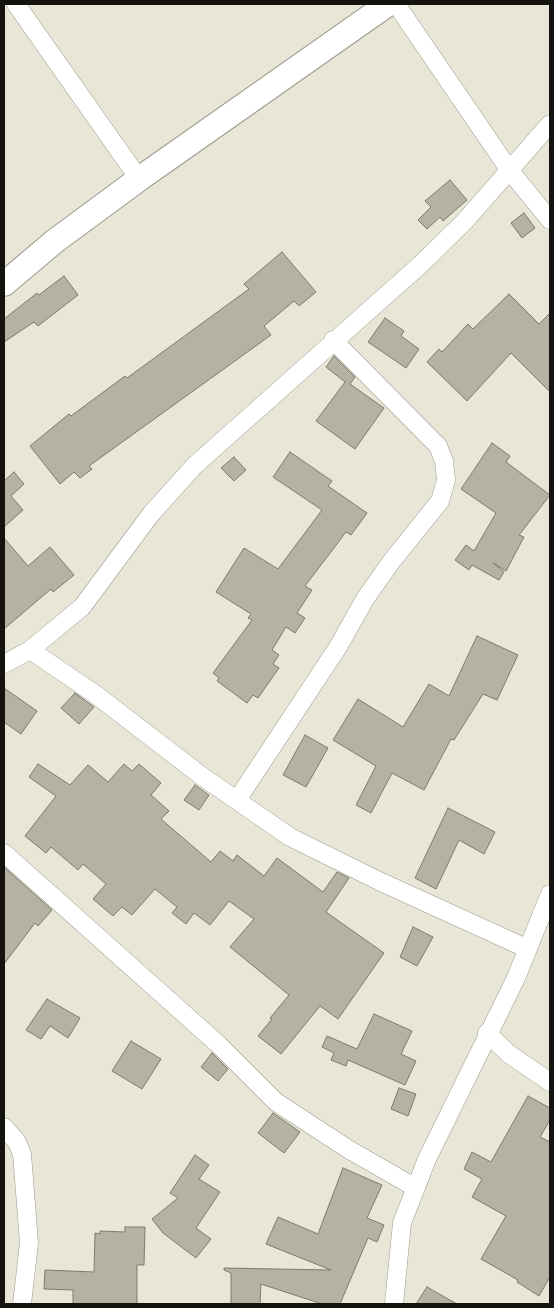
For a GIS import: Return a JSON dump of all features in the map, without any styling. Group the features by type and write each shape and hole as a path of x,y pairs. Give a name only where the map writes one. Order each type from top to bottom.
{"main road":[{"path":"4,284 55,241 139,179 388,4"}],"street":[{"path":"16,4 139,179"},
{"path":"396,4 510,171 550,220"},
{"path":"4,664 30,650 82,607 151,514 194,466 333,340 420,265 464,222 550,124"},
{"path":"237,800 338,647 365,600 391,562 440,501 446,480 444,462 438,446 333,340"},
{"path":"30,650 95,694 203,777 290,837 379,881 528,949"},
{"path":"4,853 219,1045 276,1102 348,1149 416,1188"},
{"path":"394,1304 402,1223 427,1159 474,1065 487,1033 528,949 550,894"},
{"path":"487,1033 509,1054 550,1082"},
{"path":"4,1127 17,1142 22,1154 29,1242 22,1304"}],"building":[{"path":"450,180 467,200 443,221 440,217 427,229 418,220 431,207 425,201"},
{"path":"524,213 535,228 522,238 511,223"},
{"path":"282,252 316,292 299,306 294,301 264,326 271,335 89,466 92,469 80,478 74,472 60,484 30,446 69,414 71,416 125,376 127,378 249,289 244,284"},
{"path":"64,276 78,295 38,326 34,322 4,342 4,319 37,293 39,295"},
{"path":"509,294 539,324 550,313 550,392 511,353 467,401 427,362 439,349 442,352 468,324 473,329"},
{"path":"385,318 404,331 401,336 419,349 406,368 368,342"},
{"path":"334,356 355,377 350,384 384,408 355,449 316,421 345,382 326,367"},
{"path":"492,443 510,456 506,462 550,495 519,535 524,537 506,571 493,563 504,572 499,580 472,565 469,570 455,560 466,545 474,551 496,513 461,489"},
{"path":"290,452 332,481 328,486 367,513 351,535 346,532 305,586 312,590 297,613 305,618 295,633 286,627 272,650 279,655 273,664 279,668 258,698 253,695 247,703 217,681 219,678 213,673 252,620 248,618 251,614 216,592 244,548 278,569 322,510 273,477"},
{"path":"234,457 246,470 234,481 221,468"},
{"path":"14,472 24,484 11,496 23,510 4,527 4,481"},
{"path":"4,538 28,566 50,547 74,575 53,592 51,589 4,629"},
{"path":"477,636 518,655 497,700 483,694 454,740 451,739 424,790 392,773 371,813 356,805 376,766 333,740 358,699 403,727 429,684 449,696"},
{"path":"4,688 37,711 21,734 4,722"},
{"path":"75,693 94,707 79,724 61,708"},
{"path":"305,735 328,748 306,787 283,775"},
{"path":"38,764 70,785 88,765 108,782 124,764 132,771 139,764 161,783 151,795 169,811 161,819 211,862 220,851 233,861 237,855 264,876 277,858 323,892 337,872 349,878 326,912 384,953 338,1019 320,1006 281,1054 258,1036 289,995 230,947 254,919 229,901 210,925 194,913 186,924 172,913 177,907 155,889 132,915 122,907 113,916 93,899 106,884 83,864 78,870 51,847 46,853 25,836 56,796 29,777"},
{"path":"195,785 209,795 199,810 184,800"},
{"path":"448,808 495,832 484,854 459,840 436,889 415,878"},
{"path":"4,867 52,910 38,926 35,923 4,964"},
{"path":"413,927 433,937 417,966 400,957"},
{"path":"47,999 80,1018 68,1038 50,1026 41,1039 26,1030"},
{"path":"374,1014 412,1031 401,1054 416,1061 405,1085 348,1060 346,1066 331,1060 334,1053 322,1047 327,1036 357,1049"},
{"path":"131,1041 161,1059 142,1089 112,1071"},
{"path":"212,1053 228,1069 218,1081 201,1067"},
{"path":"399,1088 416,1094 408,1116 391,1109"},
{"path":"528,1096 550,1108 550,1120 540,1137 550,1142 550,1277 539,1296 517,1282 518,1280 481,1259 506,1216 472,1197 482,1179 464,1169 472,1152 491,1162"},
{"path":"273,1113 300,1132 284,1153 258,1133"},
{"path":"195,1155 209,1165 199,1179 220,1192 196,1228 211,1239 196,1258 163,1233 152,1219 178,1198 170,1193"},
{"path":"343,1168 382,1185 367,1218 384,1225 377,1242 368,1238 340,1304 322,1304 261,1284 260,1304 231,1304 231,1273 224,1270 224,1268 331,1270 266,1244 278,1217 318,1234"},
{"path":"125,1227 145,1227 144,1265 137,1265 137,1304 73,1304 73,1290 44,1289 45,1270 94,1272 95,1233 100,1234 100,1231 125,1232"},
{"path":"427,1287 457,1304 416,1304"}]}
